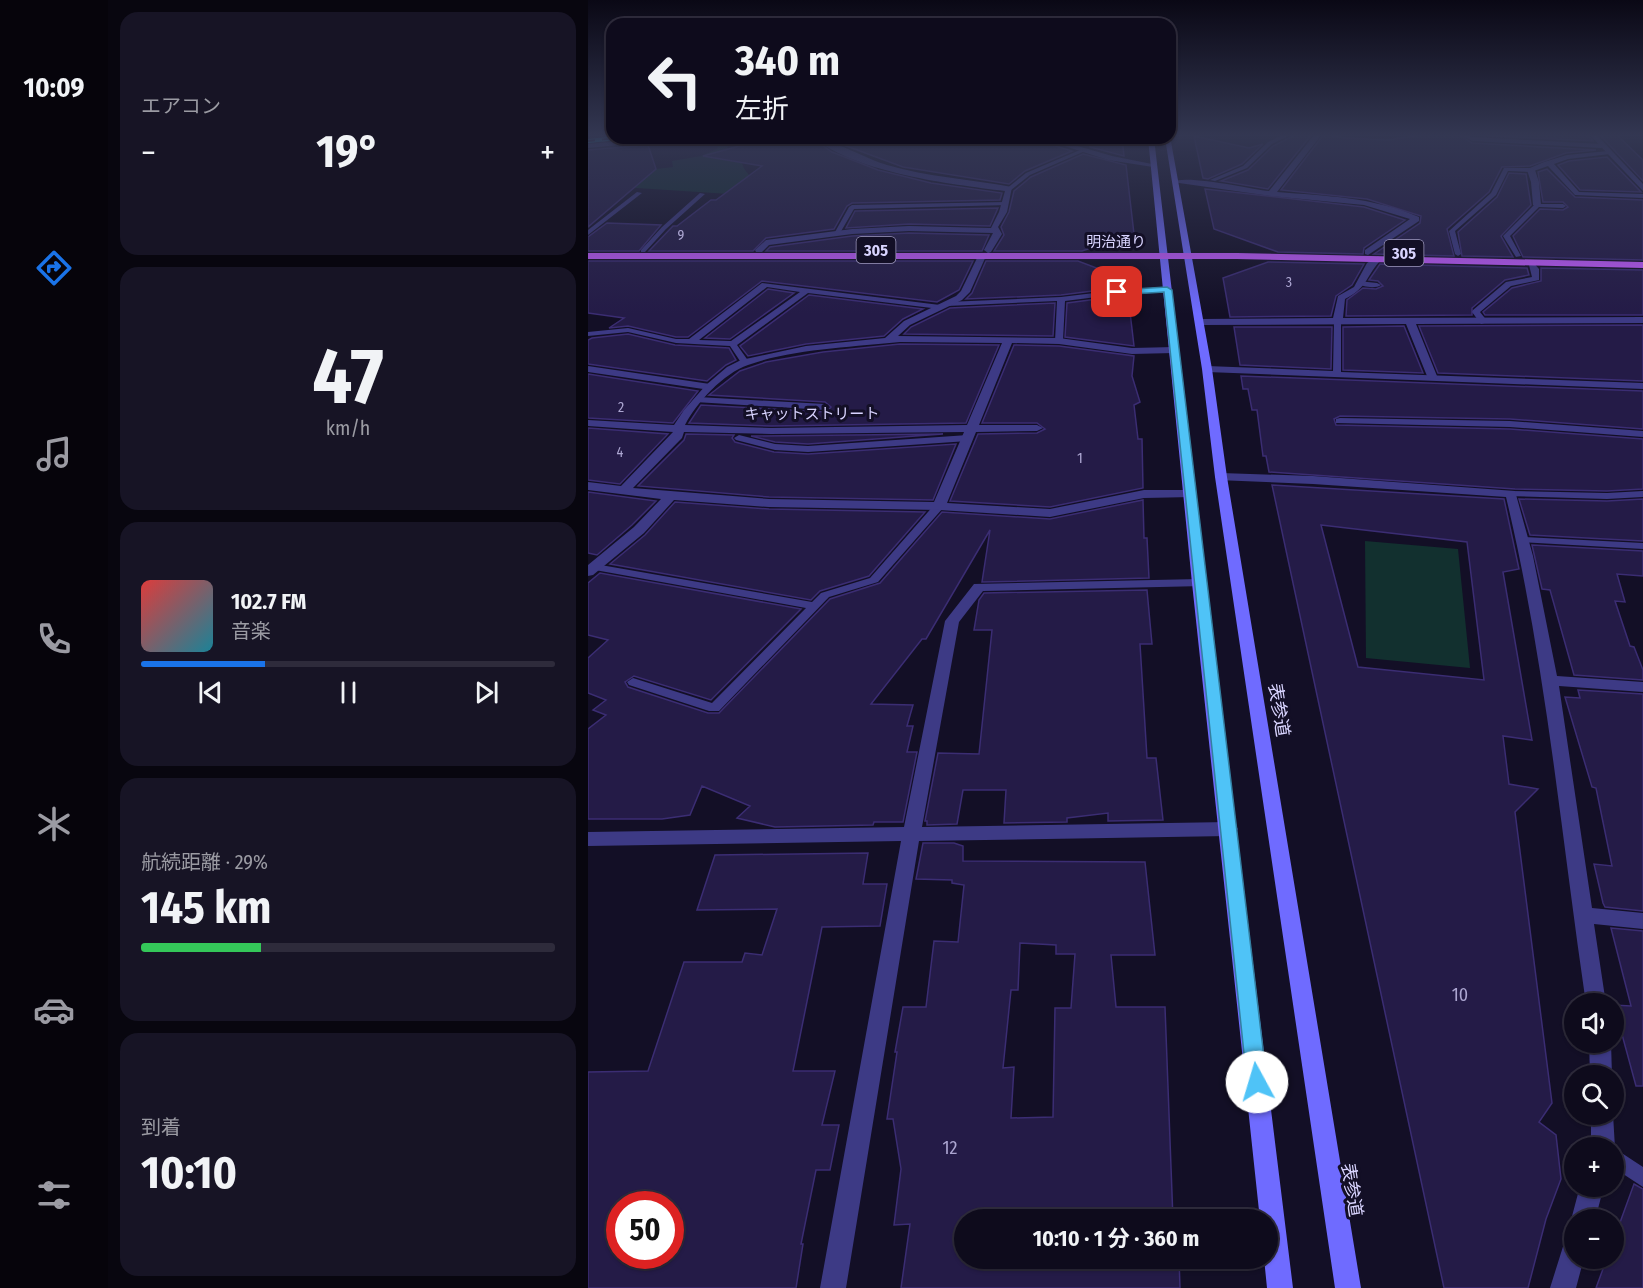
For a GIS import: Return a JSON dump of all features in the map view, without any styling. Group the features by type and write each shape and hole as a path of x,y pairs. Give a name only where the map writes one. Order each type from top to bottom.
{"main road":[{"path":"1158,194 1189,494 1280,1288"},
{"name":"表参道","path":"1178,194 1200,322 1221,477 1348,1288"},
{"name":"明治通り","path":"588,250 985,253"},
{"name":"明治通り","path":"588,256 1368,252 1643,258"},
{"name":"明治通り","path":"1187,253 1643,265"}],"street":[{"path":"888,340 907,323 965,292 985,253 998,234 994,227 1006,204 1008,194"},
{"path":"1272,194 1370,204 1400,210 1416,219 1368,252"},
{"path":"1536,194 1537,205"},
{"path":"759,250 766,243 838,232 910,228 996,231"},
{"path":"1338,323 1341,298 1354,287 1378,258"},
{"path":"1200,322 1643,320"},
{"path":"1411,322 1432,376"},
{"path":"624,490 678,436 688,412 710,387 731,369 745,362 806,349 888,340 1059,341 1132,351 1174,350"},
{"path":"939,506 1008,341"},
{"path":"1340,421 1510,424 1643,434"},
{"name":"キャットストリート","path":"588,423 635,428 970,434 1037,428"},
{"path":"1221,477 1313,480 1511,494 1524,540 1549,680 1594,993"},
{"path":"588,486 671,496 769,503 939,506 1050,513 1144,494 1189,494"},
{"path":"593,565 639,530 671,496"},
{"path":"833,1288 911,836 952,621 979,587 1199,583"},
{"path":"1549,680 1643,687"},
{"path":"588,839 911,836 1229,829"},
{"path":"1582,915 1643,921"},
{"path":"1563,1288 1568,1269"}],"lane":[{"path":"588,233 638,194"},
{"path":"643,251 664,228 702,194"},
{"path":"1458,254 1452,231 1494,194"},
{"path":"1581,194 1643,196"},
{"path":"838,232 852,207 1006,204"},
{"path":"1518,256 1506,236 1537,205 1563,206"},
{"path":"1484,322 1476,312 1509,284 1536,278 1535,269 1530,262"},
{"path":"692,341 765,285 944,305 1061,299 1136,290 1167,290"},
{"path":"1354,287 1377,285"},
{"path":"588,334 628,330 676,341 733,344 807,290"},
{"path":"1059,341 1061,299"},
{"path":"1337,372 1338,323"},
{"path":"733,344 745,362"},
{"path":"588,369 710,387"},
{"path":"1207,369 1337,372 1643,386"},
{"path":"698,400 825,406"},
{"path":"739,438 775,447 799,449 970,434"},
{"path":"1511,494 1607,496 1643,494"},
{"path":"633,682 714,708 825,595 874,580 939,506"},
{"path":"1524,540 1643,546"},
{"path":"593,565 814,606"},
{"path":"1624,1164 1643,1178"}],"green space":[{"path":"732,194 792,194 809,199"},
{"path":"1365,541 1458,549 1470,668 1366,658"}],"building":[{"path":"588,194 627,194 588,227"},
{"path":"724,194 1002,194 1000,200 852,203 847,206 834,229 766,238 753,251 649,251 673,226 677,226 711,200 716,200"},
{"path":"1013,194 1129,194 1134,234 1082,251 994,251 1004,235 1001,227 1009,212"},
{"path":"1206,194 1250,194 1364,207 1405,220 1364,248 1363,254 1278,252 1214,229"},
{"path":"1320,194 1487,194 1447,229 1454,256 1374,254 1420,223 1421,216 1367,199"},
{"path":"1498,194 1529,194 1531,205 1501,236 1513,257 1462,256 1458,232"},
{"path":"1542,194 1643,200 1643,260 1523,257 1513,236 1540,209 1563,210 1568,207 1563,202 1543,202"},
{"path":"998,208 990,226 909,224 846,228 855,211"},
{"path":"607,223 661,225 639,251 588,251 588,237"},
{"path":"909,233 989,235 982,251 766,251 770,247 852,236"},
{"path":"588,261 973,261 959,290 937,302 762,281 688,337 676,337 628,326 609,328 624,318 588,313"},
{"path":"986,261 1078,261 1123,278 1124,287 1061,295 966,299 972,293"},
{"path":"1268,262 1364,264 1352,285 1336,296 1331,316 1230,317 1223,278"},
{"path":"1380,264 1527,268 1529,275 1505,280 1472,308 1472,315 1346,316 1347,300 1363,288 1376,289 1383,286 1378,281 1369,280"},
{"path":"1541,268 1643,270 1643,315 1485,315 1483,312 1512,288 1541,281"},
{"path":"768,289 794,293 730,339 705,338"},
{"path":"809,295 923,309 903,319 884,336 806,344 748,356 740,346"},
{"path":"1128,295 1134,346 1065,337 1067,303"},
{"path":"1055,303 1053,336 904,334 911,327 950,308"},
{"path":"1643,325 1643,381 1438,373 1419,326"},
{"path":"1404,326 1423,373 1343,370 1343,327"},
{"path":"1234,327 1332,327 1331,369 1240,365"},
{"path":"628,334 675,345 729,348 736,360 726,365 707,381 588,364 588,340"},
{"path":"900,344 999,345 966,423 771,426 689,423 701,405 826,412 831,407 825,402 709,395 740,371 766,362 823,352"},
{"path":"1014,345 1059,346 1134,356 1132,376 1140,402 1134,405 1138,439 1142,439 1143,488 1050,507 950,501 978,434 1037,433 1045,429 1037,423 982,423"},
{"path":"588,374 698,391 673,423 588,418"},
{"path":"1241,376 1643,391 1643,429 1510,419 1340,416 1334,419 1336,425 1510,429 1643,439 1643,489 1607,491 1515,489 1269,472 1266,456 1263,456 1257,410 1252,410 1248,389 1243,389"},
{"path":"588,428 668,434 620,484 588,480"},
{"path":"686,434 734,435 732,438 735,442 774,452 808,454 956,444 933,500 769,497 638,486 684,440"},
{"path":"943,434 808,444 775,442 751,436"},
{"path":"1272,485 1504,499 1519,569 1503,572 1532,740 1503,736 1509,784 1538,789 1515,812 1552,1103 1539,1122 1556,1135 1561,1179 1546,1219 1528,1288 1444,1288","holes":["1321,525 1467,542 1484,680 1358,667"]},
{"path":"588,492 656,501 597,555 588,553"},
{"path":"1519,499 1607,501 1643,499 1643,541 1530,535"},
{"path":"1143,500 1144,538 1147,538 1149,578 982,582 990,530 926,639 922,639 871,704 913,705 907,726 913,726 907,752 917,752 903,822 874,822 873,825 775,827 737,818 750,806 702,786 690,815 662,819 588,819 588,729 606,715 593,710 606,700 588,693 588,658 608,640 588,635 588,583 600,573 801,609 711,700 634,676 625,682 628,687 708,713 719,713 830,599 880,583 942,512 1050,519"},
{"path":"675,502 769,509 925,512 869,576 820,591 811,600 610,564 645,535"},
{"path":"1532,545 1643,551 1643,576 1617,574 1625,602 1615,601 1630,646 1634,647 1643,670 1643,680 1574,675 1550,590 1542,589"},
{"path":"1147,590 1152,644 1140,644 1147,758 1156,758 1163,820 1108,821 1108,813 1067,818 1067,822 1004,823 1006,790 963,790 957,824 927,825 925,821 938,753 979,754 992,630 974,630 979,600 984,593"},
{"path":"1578,690 1643,694 1643,911 1605,907 1603,903 1594,864 1612,866 1596,788 1592,787 1565,697 1580,698"},
{"path":"923,843 954,843 963,846 963,861 1145,862 1155,955 1111,955 1116,1007 1165,1007 1173,1209 954,1209 954,1269 1179,1269 1180,1288 901,1288 910,1224 894,1225 901,1169 893,1119 887,1119 897,1052 895,1052 903,1007 926,1007 934,941 958,942 964,885 952,883 952,880 916,879","holes":["1020,943 1056,945 1056,954 1075,954 1071,1008 1055,1008 1053,1117 1011,1118 1014,1067 1003,1068 1011,990 1018,990"]},
{"path":"868,853 863,884 887,884 880,926 822,927 793,1071 835,1071 822,1125 839,1125 830,1170 816,1170 801,1244 803,1244 796,1288 588,1288 588,1072 648,1071 684,962 742,962 745,953 762,955 777,909 697,910 715,855"},
{"path":"1611,928 1643,931 1643,1086 1636,1086 1624,1042 1624,1006 1631,1006"},
{"path":"1634,1184 1643,1189 1643,1288 1596,1288 1603,1269 1624,1269 1624,1212"}],"route":[{"path":"1117,292 1167,290 1257,1082"}]}
